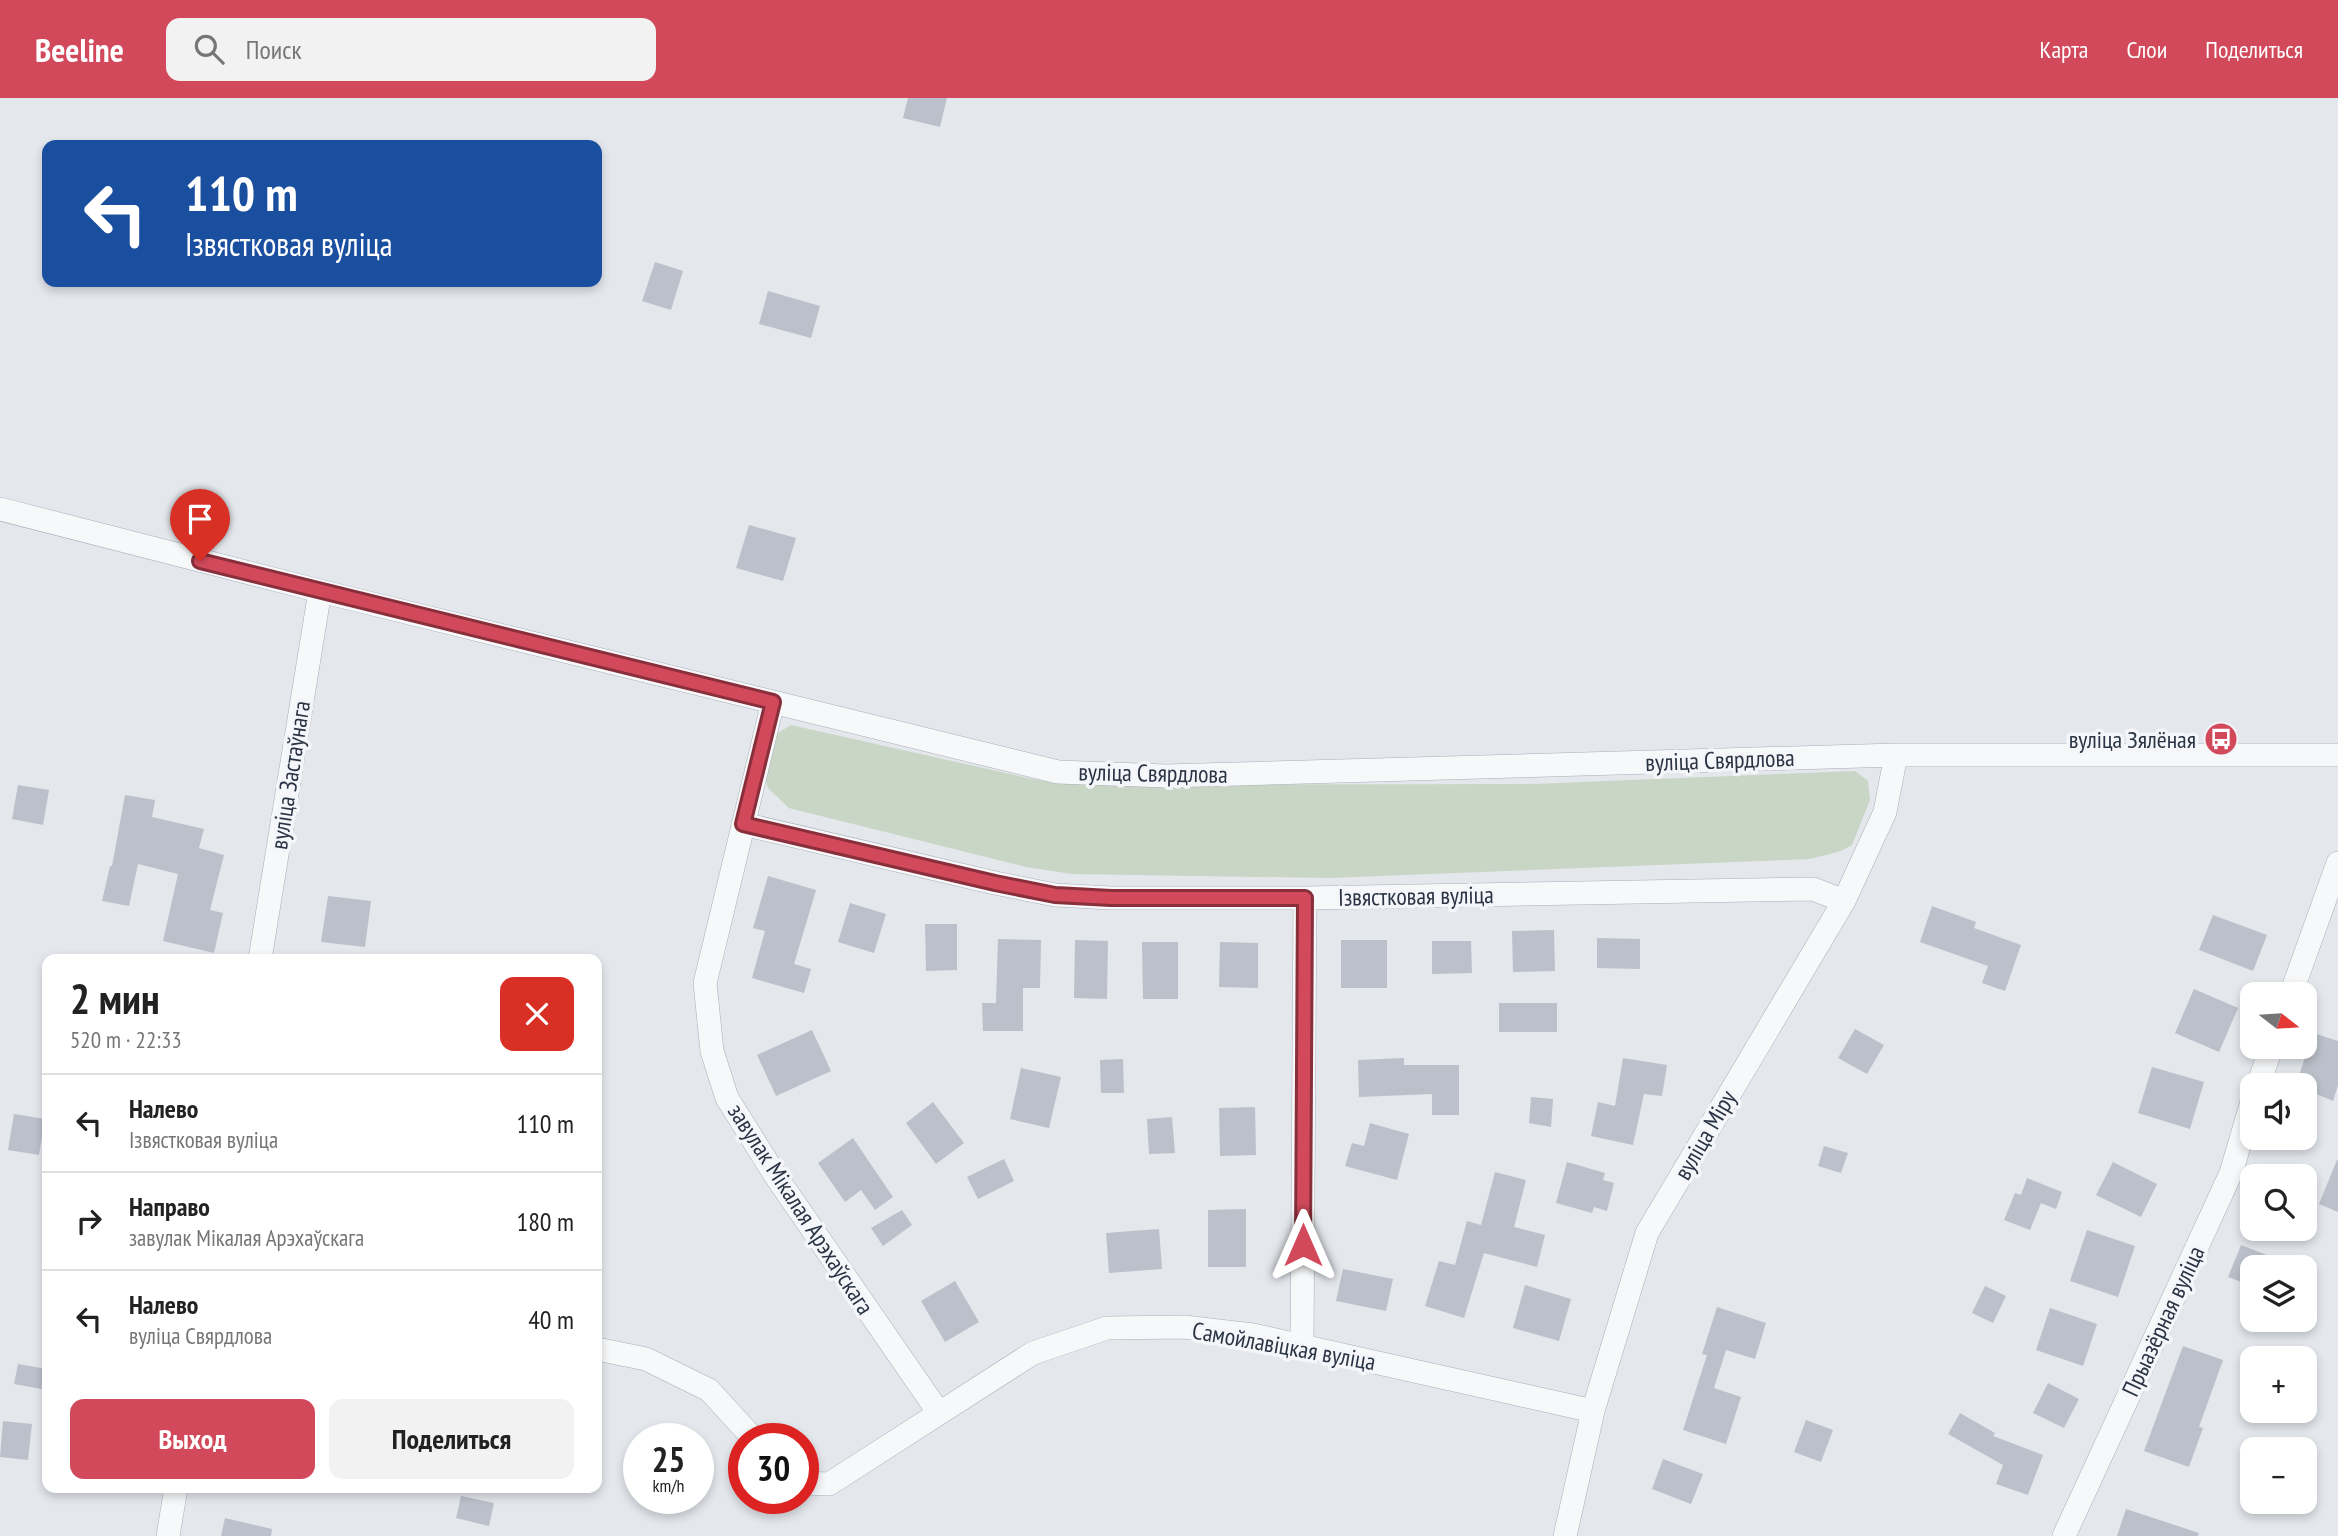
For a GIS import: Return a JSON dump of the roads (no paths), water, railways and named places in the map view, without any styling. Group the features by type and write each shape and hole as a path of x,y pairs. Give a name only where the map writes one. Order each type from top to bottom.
{"street":[{"name":"вуліца Свярдлова","path":"0,509 320,592 1058,772 1167,776 1896,755 2338,755"},
{"name":"вуліца Застаўнага","path":"261,954 320,592"},
{"name":"завулак Мікалая Арэхаўскага","path":"773,702 705,983 712,1051 727,1098 777,1178 939,1413"},
{"name":"вуліца Міру","path":"1565,1536 1593,1411 1647,1233 1844,901 1885,812 1896,755"},
{"name":"Ізвястковая вуліца","path":"743,824 1055,895 1111,898 1305,898 1813,889 1844,901"},
{"path":"2295,982 2338,863"},
{"path":"1302,1346 1305,898"},
{"name":"Прыазёрная вуліца","path":"2064,1536 2231,1173 2240,1143"},
{"name":"Самойлавіцкая вуліца","path":"819,1484 829,1484 1032,1353 1107,1328 1184,1327 1253,1335 1593,1411"},
{"path":"602,1350 646,1359 709,1390 739,1423"},
{"path":"168,1536 175,1493"}],"place":[{"name":"вуліца Зялёная","path":"2221,739"}]}
